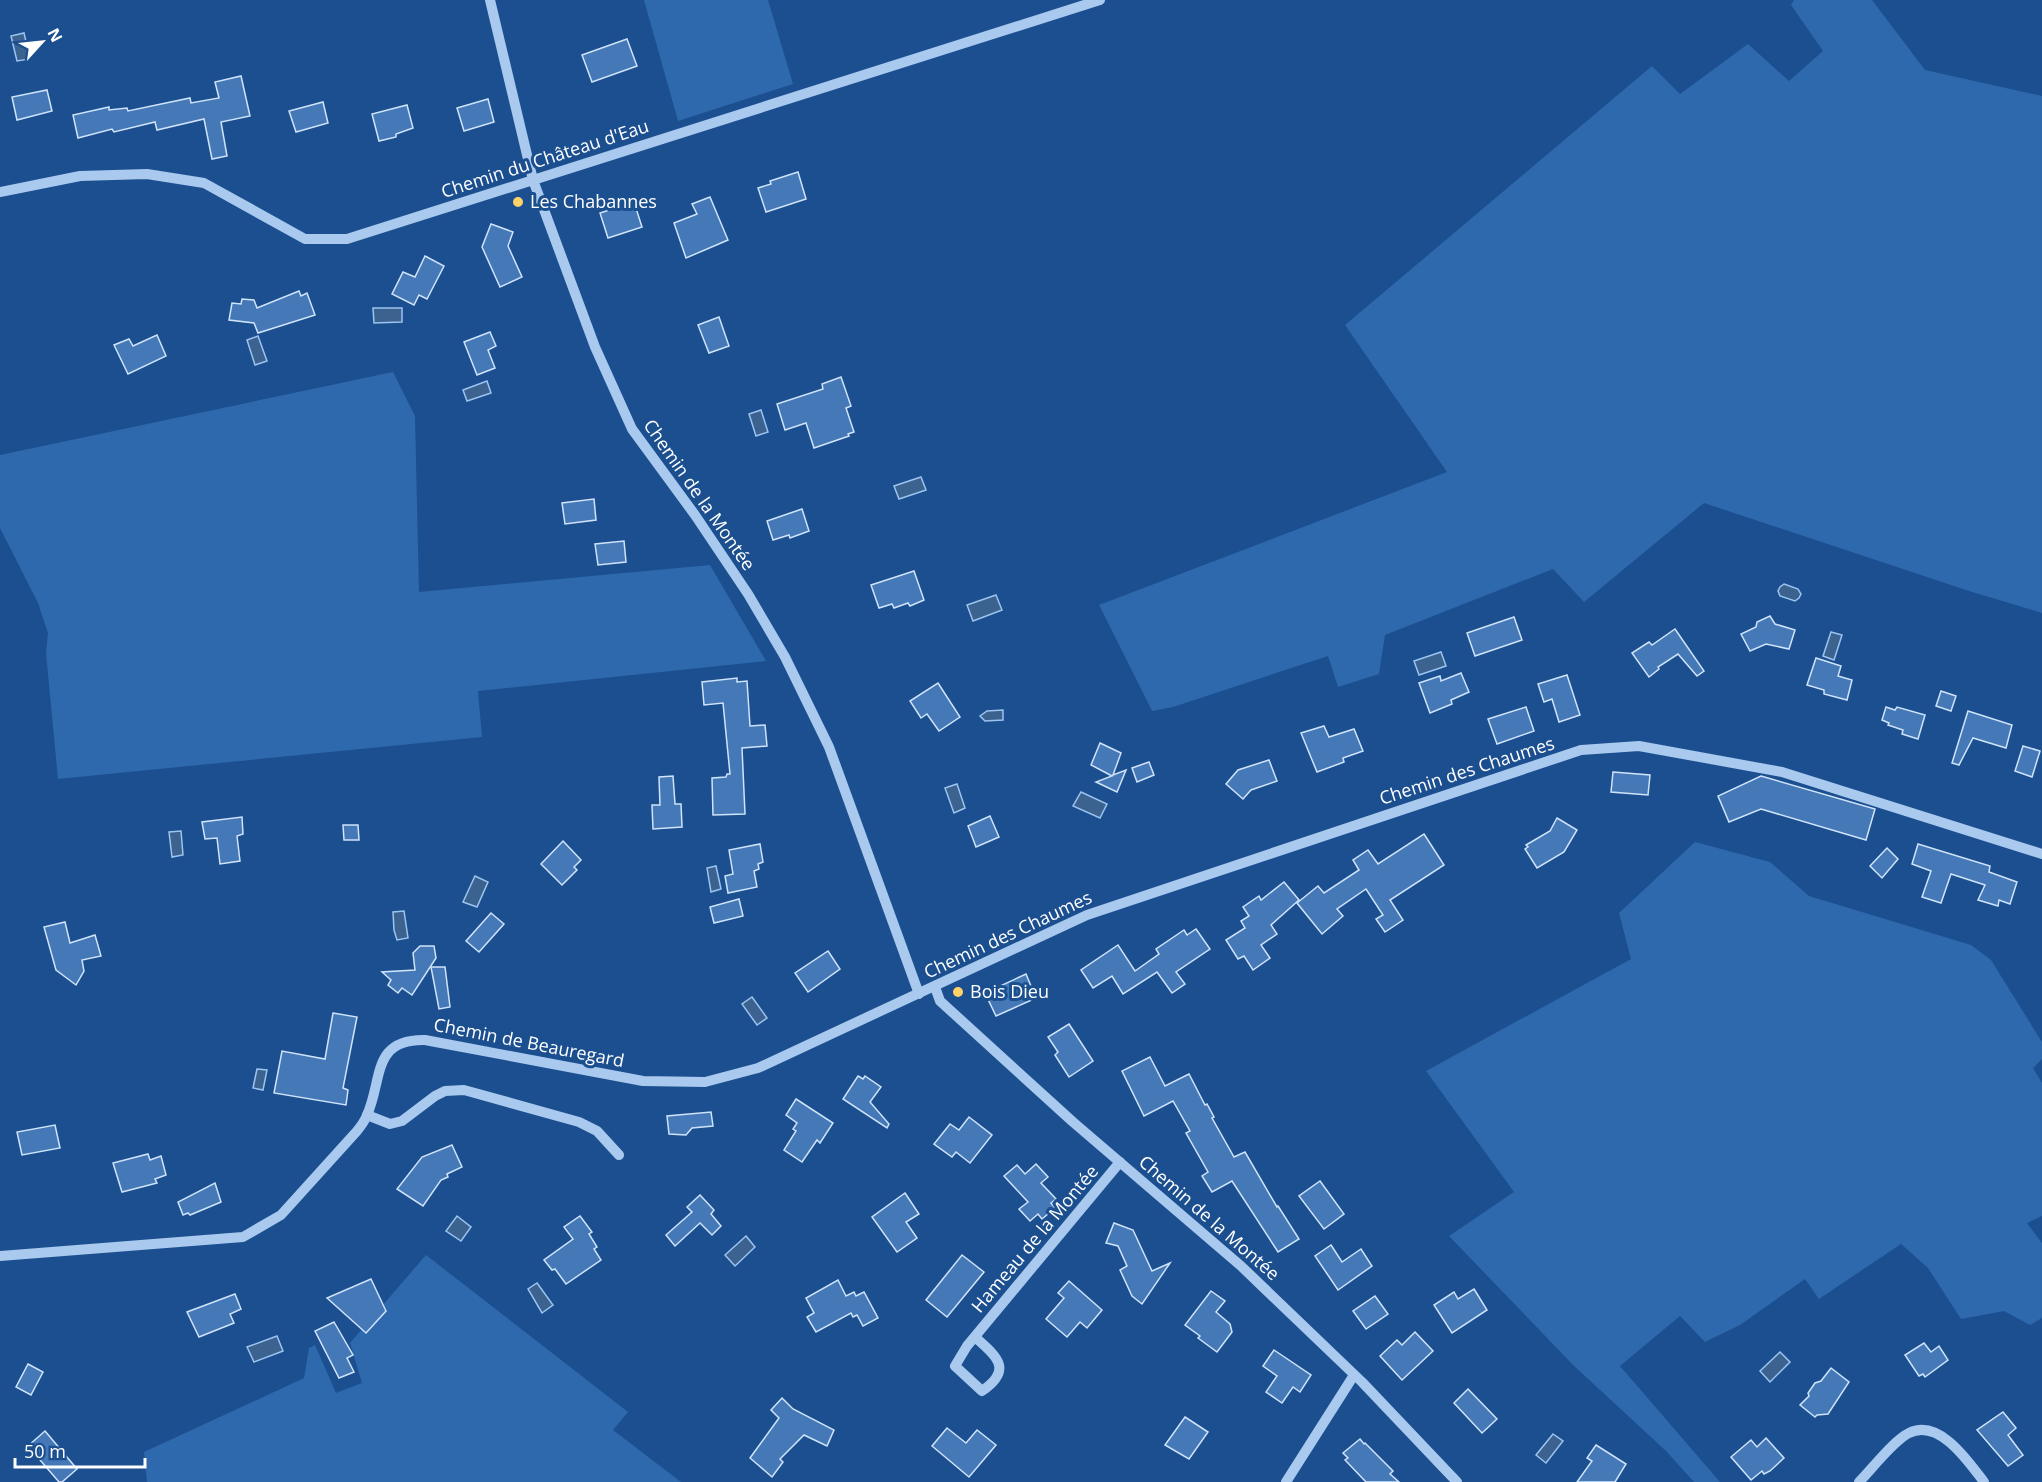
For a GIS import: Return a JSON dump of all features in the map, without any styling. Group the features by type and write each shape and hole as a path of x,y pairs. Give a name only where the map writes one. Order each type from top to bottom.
{"street":[{"name":"Chemin de la Montée","path":"490,0 533,180 595,347 632,429 695,515 748,594 785,657 829,747 919,993"},
{"name":"Chemin du Château d'Eau","path":"0,192 80,176 147,174 204,183 305,239 347,239 1100,0"},
{"name":"Chemin des Chaumes","path":"919,993 1087,915 1581,750 1639,747 1782,772 2042,854"},
{"name":"Chemin de la Montée","path":"935,987 940,1001 1073,1122 1241,1266 1354,1375 1457,1482"},
{"name":"Chemin de Beauregard","path":"0,1256 243,1237 281,1215 357,1131 368,1115 382,1060 393,1048 408,1039 425,1040 643,1081 705,1082 758,1068 919,993"},
{"path":"368,1115 390,1124 402,1121 445,1091 464,1090 579,1122 597,1131 619,1155"},
{"name":"Hameau de la Montée","path":"975,1336 998,1358 1000,1366 999,1374 982,1390 955,1366 975,1336 1120,1162"},
{"path":"1286,1482 1354,1375"},
{"path":"1859,1482 1908,1433 1926,1429 1945,1437 1984,1482"}],"shaded area":[{"path":"644,0 768,0 793,84 678,121"},
{"path":"1794,0 1872,0 1925,70 2042,96 2042,613 1704,503 1584,602 1553,569 1385,635 1379,674 1338,687 1328,656 1173,707 1152,711 1099,605 1447,472 1345,325 1652,66 1680,94 1748,44 1789,81 1823,51 1791,5"},
{"path":"24,33 30,59 17,61 11,36"},
{"path":"373,308 402,308 402,322 374,323"},
{"path":"258,336 267,361 255,365 247,340"},
{"path":"393,372 415,416 419,592 710,565 766,661 478,691 482,737 58,779 46,653 48,633 38,603 0,528 0,455"},
{"path":"487,381 491,393 467,401 463,390"},
{"path":"761,410 768,432 756,436 749,414"},
{"path":"921,477 926,490 899,499 894,486"},
{"path":"1784,584 1798,589 1801,594 1799,598 1795,601 1780,596 1778,591"},
{"path":"996,595 1002,610 973,621 967,605"},
{"path":"1831,632 1842,635 1834,660 1823,656"},
{"path":"1441,652 1446,666 1419,675 1414,661"},
{"path":"1003,710 1003,720 985,721 980,716 987,711"},
{"path":"957,784 965,808 954,813 945,788"},
{"path":"1081,792 1107,804 1100,818 1073,806"},
{"path":"181,831 183,855 172,857 169,832"},
{"path":"1695,842 1770,862 1809,896 1971,945 1991,960 2042,1042 2042,1059 2033,1068 2042,1083 2042,1216 2027,1223 2042,1243 2042,1318 2030,1325 2004,1311 1961,1319 1928,1268 1901,1244 1819,1299 1805,1279 1740,1325 1705,1342 1680,1316 1620,1366 1720,1482 1694,1482 1666,1451 1573,1365 1449,1236 1514,1192 1426,1071 1631,959 1619,913"},
{"path":"716,866 721,889 711,892 707,868"},
{"path":"475,876 488,882 477,907 463,902"},
{"path":"404,911 408,938 397,940 393,912"},
{"path":"752,997 767,1018 757,1025 742,1004"},
{"path":"257,1069 267,1070 263,1090 253,1088"},
{"path":"457,1216 471,1227 461,1241 446,1231"},
{"path":"746,1236 755,1247 735,1266 725,1255"},
{"path":"426,1255 628,1412 613,1430 681,1482 147,1482 144,1452 304,1378 309,1348 315,1345 336,1393 362,1383 350,1343"},
{"path":"537,1283 553,1305 542,1313 528,1289"},
{"path":"277,1336 283,1351 254,1362 247,1347"},
{"path":"1780,1352 1790,1362 1770,1382 1760,1371"},
{"path":"1553,1434 1563,1441 1546,1463 1536,1455"}],"building":[{"path":"627,39 637,66 592,82 582,55"},
{"path":"241,76 250,116 221,122 227,156 212,159 204,119 157,130 155,122 114,132 112,129 78,138 73,115 109,107 109,110 127,108 128,111 190,98 191,103 219,98 215,82"},
{"path":"47,90 52,111 17,120 12,97"},
{"path":"488,99 494,122 464,131 457,108"},
{"path":"323,102 328,123 296,132 289,111"},
{"path":"407,105 413,128 396,134 396,137 379,141 372,114"},
{"path":"798,172 806,199 766,212 758,188 771,184 770,181"},
{"path":"710,197 728,240 686,258 674,223 697,214 692,204"},
{"path":"634,202 642,227 608,238 600,213"},
{"path":"491,224 513,232 508,246 522,277 500,287 482,247"},
{"path":"425,256 444,266 427,299 419,295 414,305 392,294 403,272 415,277"},
{"path":"299,291 301,296 307,293 315,315 258,333 254,323 229,320 232,303 241,304 242,299 254,300 257,308"},
{"path":"719,317 729,346 709,353 698,325"},
{"path":"490,332 496,346 488,350 495,368 477,375 464,342"},
{"path":"157,335 166,356 128,374 114,345 129,339 133,346"},
{"path":"841,377 851,406 846,408 854,432 848,434 849,436 814,448 806,423 785,430 777,404 823,389 822,384"},
{"path":"594,499 596,520 565,524 562,503"},
{"path":"802,509 809,531 790,538 789,535 773,540 767,521"},
{"path":"624,541 626,562 598,565 595,544"},
{"path":"914,571 924,600 910,606 908,603 894,608 892,604 879,608 871,585"},
{"path":"1770,616 1775,624 1795,630 1789,649 1766,644 1750,651 1741,634 1756,627 1757,622"},
{"path":"1514,617 1522,640 1475,656 1467,633"},
{"path":"1675,629 1704,671 1697,676 1678,654 1658,667 1659,669 1649,677 1632,653 1649,642 1652,645"},
{"path":"1816,658 1841,666 1838,676 1852,680 1847,700 1824,694 1824,690 1807,685"},
{"path":"1461,673 1469,692 1451,700 1452,704 1430,713 1419,683 1440,676 1441,681"},
{"path":"1567,675 1580,715 1559,722 1552,699 1544,702 1538,684"},
{"path":"737,678 737,682 747,681 750,726 765,725 767,746 742,748 745,814 713,815 712,778 726,777 730,774 723,703 704,705 702,682"},
{"path":"938,683 960,717 939,731 927,714 921,718 910,701"},
{"path":"1941,691 1956,696 1951,711 1936,706"},
{"path":"1526,707 1534,731 1497,744 1488,719"},
{"path":"1886,707 1895,710 1897,707 1925,715 1918,739 1902,734 1903,730 1888,725 1889,723 1882,720"},
{"path":"1968,711 2012,725 2006,748 1973,738 1959,765 1952,763"},
{"path":"1324,726 1329,737 1354,729 1363,751 1343,758 1344,762 1317,772 1301,733"},
{"path":"1100,743 1121,753 1113,775 1126,770 1117,792 1096,782 1112,776 1091,765"},
{"path":"2023,746 2040,751 2032,777 2015,771"},
{"path":"1269,760 1277,781 1251,790 1243,799 1226,784 1238,770"},
{"path":"1149,762 1154,775 1137,782 1132,768"},
{"path":"1613,772 1650,775 1648,795 1611,792"},
{"path":"673,776 675,804 681,804 682,827 653,829 652,805 660,805 659,777"},
{"path":"1761,776 1875,809 1866,840 1761,809 1729,822 1718,796"},
{"path":"990,816 999,837 976,847 968,826"},
{"path":"242,817 243,834 237,836 240,861 220,864 217,838 205,839 202,822"},
{"path":"1557,818 1577,830 1564,852 1537,868 1525,849 1528,847 1526,845 1550,831"},
{"path":"343,825 358,825 359,840 344,840"},
{"path":"1424,834 1444,865 1390,900 1403,920 1385,932 1376,919 1383,915 1366,889 1337,909 1343,916 1322,934 1297,903 1318,886 1324,893 1359,870 1353,860 1368,850 1378,864"},
{"path":"563,841 581,860 574,867 577,870 562,885 541,864"},
{"path":"760,844 763,862 758,864 759,869 754,871 757,887 728,893 725,876 733,874 729,850"},
{"path":"1918,844 1990,866 1989,872 2017,882 2010,904 1999,900 1998,906 1978,900 1985,885 1951,874 1941,903 1922,897 1931,871 1912,864"},
{"path":"1887,848 1898,859 1882,878 1870,866"},
{"path":"1284,882 1299,900 1271,925 1277,934 1261,945 1270,958 1253,970 1244,956 1238,959 1226,940 1245,928 1241,921 1249,916 1243,907 1259,896 1261,900"},
{"path":"739,899 743,916 714,923 710,907"},
{"path":"491,913 504,924 479,952 466,941"},
{"path":"65,922 70,943 95,935 101,956 82,960 84,971 76,985 56,970 44,927"},
{"path":"1196,929 1210,949 1176,972 1185,984 1172,993 1157,972 1123,994 1112,976 1093,988 1081,970 1118,945 1135,971 1159,954 1156,949 1184,930 1187,935"},
{"path":"420,946 434,946 436,958 412,995 402,988 398,993 388,985 391,980 382,972 415,970 413,953"},
{"path":"828,951 840,969 808,992 795,973"},
{"path":"431,967 445,967 450,1007 439,1009"},
{"path":"1026,974 1036,998 996,1016 985,993"},
{"path":"333,1013 357,1017 343,1088 348,1090 346,1105 274,1093 282,1051 325,1059"},
{"path":"1069,1024 1093,1061 1069,1077 1055,1055 1058,1052 1048,1037"},
{"path":"1150,1057 1165,1086 1189,1074 1234,1157 1245,1152 1277,1207 1299,1239 1278,1252 1232,1181 1212,1192 1202,1176 1208,1172 1186,1133 1190,1131 1173,1101 1144,1116 1122,1071"},
{"path":"858,1076 863,1079 865,1076 881,1087 870,1102 889,1124 887,1128 843,1099"},
{"path":"796,1099 833,1123 820,1143 817,1140 802,1162 784,1150 796,1131 793,1129 797,1123 786,1115"},
{"path":"711,1112 713,1126 692,1128 686,1135 669,1134 667,1116"},
{"path":"969,1117 992,1135 970,1163 956,1152 952,1157 934,1144 950,1124 959,1130"},
{"path":"55,1125 60,1148 22,1155 17,1132"},
{"path":"452,1145 462,1167 447,1174 448,1177 441,1180 423,1206 397,1189 422,1157"},
{"path":"148,1154 150,1160 161,1156 166,1175 155,1179 157,1183 122,1192 113,1163"},
{"path":"1036,1164 1048,1177 1041,1183 1056,1199 1051,1203 1055,1208 1042,1219 1038,1214 1030,1221 1019,1209 1028,1202 1004,1176 1017,1165 1025,1174"},
{"path":"1320,1181 1344,1214 1324,1229 1299,1196"},
{"path":"215,1183 221,1202 190,1215 188,1213 183,1215 178,1202"},
{"path":"905,1193 919,1214 906,1222 917,1238 897,1252 872,1217"},
{"path":"700,1195 714,1210 711,1214 721,1226 712,1235 700,1223 675,1246 666,1235 692,1212 687,1207"},
{"path":"580,1216 592,1232 589,1234 597,1247 594,1249 601,1260 566,1284 555,1269 552,1270 544,1260 573,1239 564,1227"},
{"path":"1114,1223 1133,1230 1152,1271 1170,1263 1142,1304 1132,1296 1120,1270 1127,1266 1118,1246 1106,1243"},
{"path":"1331,1245 1342,1262 1361,1249 1372,1266 1338,1290 1315,1256"},
{"path":"962,1255 984,1272 947,1317 926,1300"},
{"path":"371,1279 386,1311 366,1333 327,1298"},
{"path":"838,1280 846,1296 854,1292 856,1296 864,1292 878,1318 863,1326 857,1315 853,1317 851,1313 816,1332 807,1317 814,1313 806,1298"},
{"path":"1069,1281 1102,1310 1087,1328 1080,1322 1067,1337 1046,1319 1064,1298 1058,1293"},
{"path":"1474,1289 1487,1310 1452,1333 1434,1305 1454,1292 1458,1299"},
{"path":"1211,1291 1225,1301 1216,1312 1230,1324 1232,1332 1217,1352 1185,1325"},
{"path":"235,1294 241,1309 230,1314 234,1323 199,1337 187,1312"},
{"path":"1375,1296 1388,1314 1366,1329 1353,1311"},
{"path":"334,1322 353,1355 347,1358 354,1372 339,1378 315,1331"},
{"path":"1415,1332 1433,1351 1402,1380 1380,1356 1397,1340 1402,1345"},
{"path":"1924,1343 1931,1352 1939,1346 1948,1360 1925,1377 1923,1374 1919,1376 1905,1355"},
{"path":"1274,1350 1311,1375 1300,1392 1293,1387 1282,1403 1266,1392 1277,1376 1263,1366"},
{"path":"28,1364 43,1372 31,1395 16,1387"},
{"path":"1831,1368 1849,1382 1828,1414 1815,1417 1800,1405 1809,1396 1808,1393 1815,1383 1821,1381"},
{"path":"1468,1389 1497,1419 1482,1433 1454,1403"},
{"path":"782,1398 793,1409 834,1430 827,1446 804,1435 780,1459 783,1462 772,1477 750,1458 779,1418 771,1410"},
{"path":"2003,1412 2016,1428 2008,1435 2023,1455 2008,1466 1977,1430"},
{"path":"1185,1417 1208,1432 1189,1459 1165,1445"},
{"path":"947,1428 966,1443 977,1430 996,1445 969,1477 932,1446"},
{"path":"45,1431 77,1469 62,1482 59,1482 28,1446"},
{"path":"1766,1438 1784,1458 1770,1471 1764,1474 1762,1471 1751,1480 1731,1457 1751,1440 1757,1447"},
{"path":"1360,1439 1393,1471 1390,1474 1399,1482 1366,1482 1345,1460 1348,1458 1343,1453"},
{"path":"1596,1445 1626,1464 1615,1482 1577,1482 1592,1461 1587,1458"}],"place":[{"name":"Les Chabannes","path":"518,202"},
{"name":"Bois Dieu","path":"958,992"}]}
